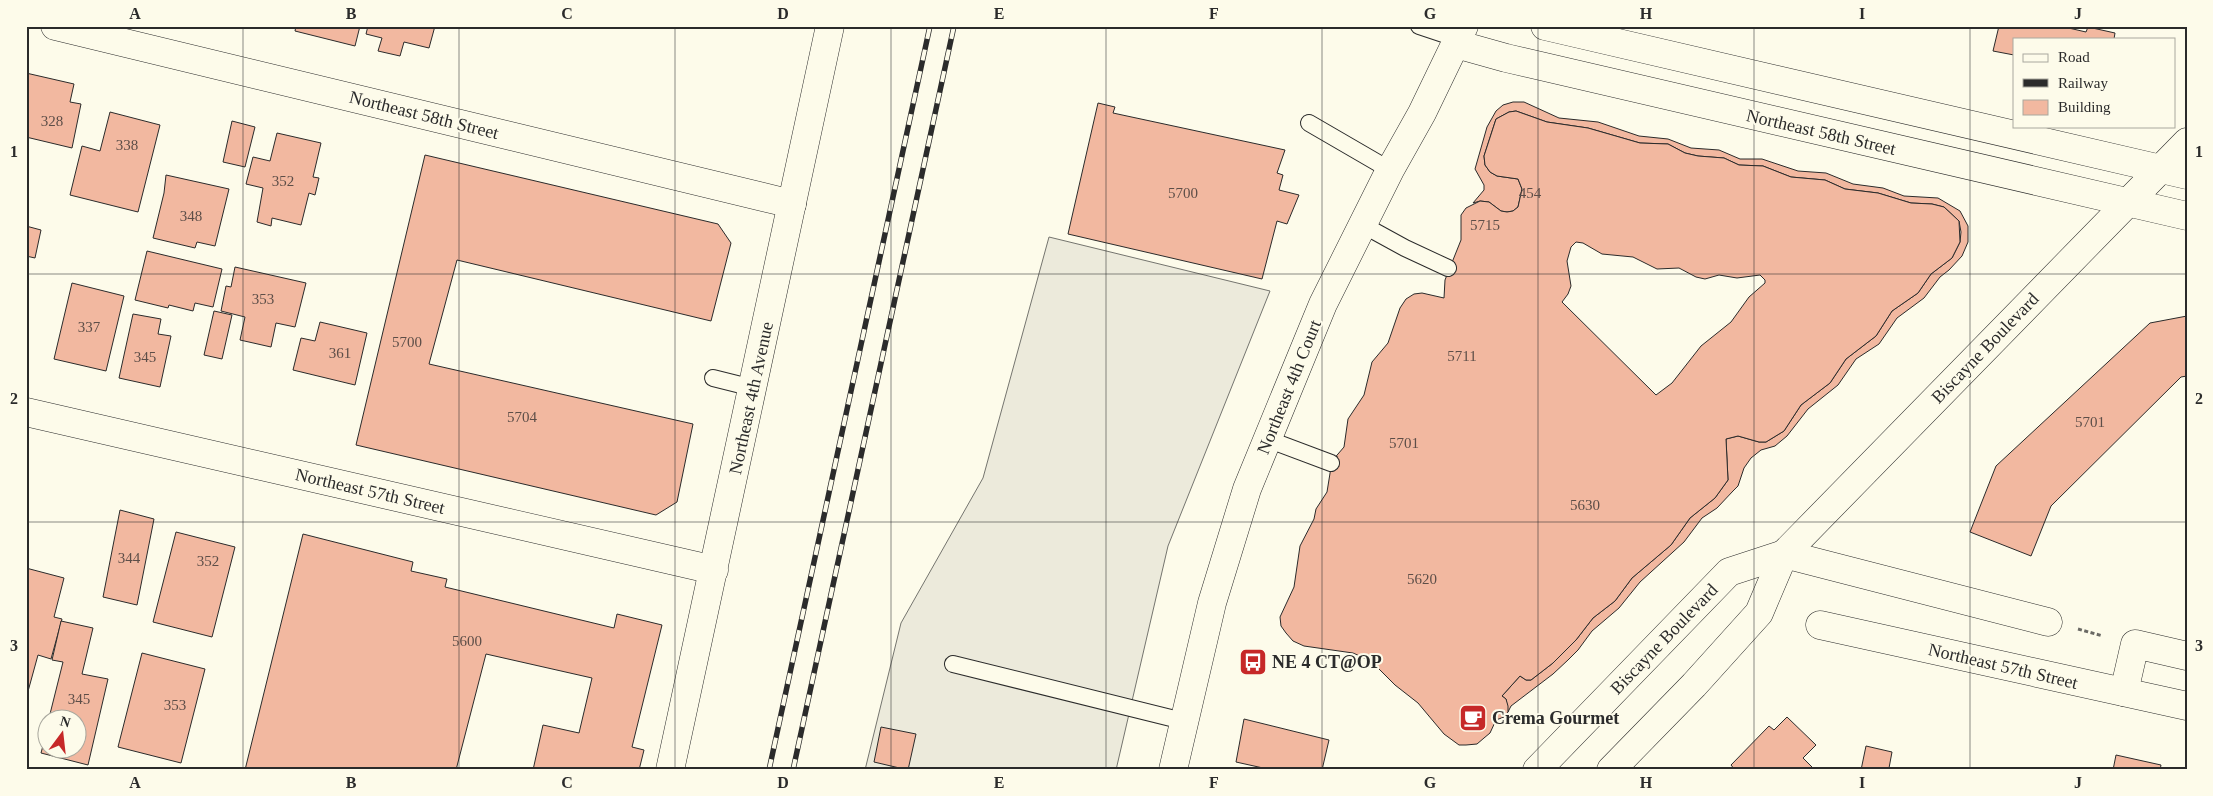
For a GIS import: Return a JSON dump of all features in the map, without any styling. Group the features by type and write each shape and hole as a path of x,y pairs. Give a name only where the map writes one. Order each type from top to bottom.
{"street":[{"name":"Northeast 58th Street","path":"55,26 792,204"},
{"name":"Northeast 4th Avenue","path":"670,770 830,26"},
{"path":"1545,26 2187,175"},
{"name":"Northeast 58th Street","path":"1460,36 1506,58 2187,216"},
{"name":"Northeast 4th Court","path":"1173,770 1212,603 1247,488 1323,304 1460,36"},
{"name":"Biscayne Boulevard","path":"1611,770 1694,685 1759,613 1784,554 2187,142"},
{"name":"Northeast 57th Street","path":"26,412 714,570"},
{"path":"1784,554 2048,622"},
{"name":"Biscayne Boulevard","path":"1537,770 1729,572 1784,554"},
{"name":"Northeast 57th Street","path":"1820,625 2187,706"},
{"path":"2124,692 2135,644 2187,656"}],"lane":[{"path":"1419,26 1460,36"},
{"path":"1309,123 1390,170"},
{"path":"1363,225 1405,248 1448,268"},
{"path":"714,378 753,388"},
{"path":"1268,439 1331,463"},
{"path":"953,664 1183,721"}],"path":[{"path":"2048,622 2135,644"}],"shaded area":[{"path":"1049,237 1270,291 1168,546 1116,770 865,770 901,623 983,478"}],"building":[{"path":"296,26 360,26 355,46 295,31"},
{"path":"368,26 435,26 429,48 404,42 400,56 378,51 382,38 366,34"},
{"path":"1999,26 2060,26 2086,32 2088,27 2115,33 2114,38 2013,38 2013,55 1993,51"},
{"path":"26,73 74,84 70,102 81,104 72,148 26,137"},
{"path":"1513,102 1524,102 1559,118 1598,122 1639,136 1668,139 1691,148 1719,150 1740,159 1762,159 1798,171 1826,173 1853,184 1883,188 1904,196 1938,198 1960,211 1968,226 1968,242 1962,256 1940,277 1924,298 1897,318 1879,344 1856,359 1838,385 1808,409 1787,436 1775,446 1761,450 1751,458 1744,468 1738,486 1717,508 1702,518 1684,542 1640,582 1619,608 1592,631 1568,660 1511,706 1508,712 1506,699 1502,696 1520,676 1526,680 1531,680 1553,663 1576,640 1593,618 1615,601 1632,578 1671,545 1690,518 1715,498 1728,480 1726,439 1738,436 1766,442 1784,431 1801,405 1830,383 1846,359 1876,336 1892,311 1918,293 1931,274 1952,258 1960,242 1961,232 1959,221 1944,207 1932,204 1911,203 1878,193 1845,189 1825,180 1791,177 1763,166 1739,165 1724,158 1698,156 1685,153 1668,144 1640,143 1588,128 1547,122 1516,111 1509,112 1496,119 1484,156 1485,165 1490,172 1497,176 1518,179 1522,189 1518,207 1513,211 1507,212 1501,211 1489,202 1480,201 1473,203 1484,190 1484,185 1475,169 1487,127 1496,111 1503,105"},
{"path":"1098,103 1115,107 1113,113 1285,150 1277,173 1283,175 1279,190 1299,195 1287,224 1277,221 1262,279 1068,234"},
{"path":"1516,111 1547,122 1588,128 1640,143 1668,144 1685,153 1724,158 1739,165 1763,166 1791,177 1825,180 1845,189 1878,193 1911,203 1932,204 1944,207 1959,221 1960,242 1952,258 1931,274 1918,293 1892,311 1876,336 1846,359 1830,383 1801,405 1784,431 1766,442 1738,436 1726,439 1728,480 1715,498 1690,518 1671,545 1632,578 1615,601 1593,618 1576,640 1553,663 1531,680 1526,680 1520,676 1502,696 1506,699 1508,712 1504,717 1496,720 1490,733 1477,744 1459,745 1444,734 1418,703 1395,685 1371,661 1353,653 1304,646 1293,641 1281,626 1280,617 1294,587 1300,546 1314,519 1316,509 1327,492 1332,461 1344,447 1348,419 1364,395 1372,362 1388,343 1400,308 1406,299 1414,294 1422,293 1444,298 1445,280 1461,240 1461,215 1466,208 1480,201 1489,202 1501,211 1507,212 1513,211 1518,207 1522,189 1518,179 1497,176 1490,172 1485,165 1484,156 1496,119 1509,112","holes":["1576,242 1583,243 1602,254 1633,257 1657,269 1679,268 1696,277 1705,279 1719,275 1737,278 1760,275 1765,280 1765,283 1749,297 1731,322 1701,346 1672,383 1656,395 1562,302 1571,286 1567,261 1571,247"]},
{"path":"110,112 160,125 138,212 70,195 82,146 100,151"},
{"path":"232,121 255,127 245,167 223,162"},
{"path":"277,133 321,143 313,177 319,178 315,195 309,193 301,225 272,218 271,226 257,222 263,188 246,184 253,157 270,161"},
{"path":"425,155 718,224 731,243 711,321 457,260 429,364 693,424 677,502 656,515 356,445"},
{"path":"166,175 229,189 215,246 197,242 195,248 153,238 164,193"},
{"path":"26,226 41,230 35,258 26,256"},
{"path":"147,251 222,269 213,307 195,303 193,311 169,305 168,308 135,300"},
{"path":"235,267 306,283 295,327 276,323 271,347 240,340 245,317 221,311 226,286 231,287"},
{"path":"72,283 124,296 106,371 54,359"},
{"path":"214,311 232,315 222,359 204,355"},
{"path":"133,314 161,319 158,334 171,336 160,387 119,378"},
{"path":"2187,316 2187,376 2181,377 2051,506 2031,556 1970,532 1996,466 2150,323"},
{"path":"320,322 367,333 355,385 293,370 301,338 315,341"},
{"path":"120,510 154,519 137,605 103,597"},
{"path":"176,532 235,547 212,637 153,622"},
{"path":"303,534 413,562 411,571 447,579 445,587 614,628 617,614 662,625 632,747 644,750 639,770 533,770 543,725 579,733 592,678 486,654 456,770 245,770"},
{"path":"26,568 64,578 54,617 62,619 51,659 38,655 27,695"},
{"path":"61,621 93,628 82,674 108,679 88,765 61,758 88,758 88,708 52,708 63,662 52,660"},
{"path":"142,653 205,669 181,763 118,747"},
{"path":"1787,717 1816,745 1803,758 1815,770 1735,770 1731,765 1769,726 1774,730"},
{"path":"1244,719 1329,740 1322,770 1258,770 1263,768 1236,762"},
{"path":"881,727 916,734 908,770 874,762"},
{"path":"1866,746 1892,752 1889,768 1899,770 1861,770"},
{"path":"2116,755 2161,765 2160,770 2113,770"}],"railway":[{"path":"769,770 930,26"},
{"path":"793,770 954,26"}],"place":[{"name":"NE 4 CT@OP","path":"1253,662"},
{"name":"Crema Gourmet","path":"1473,718"}]}
